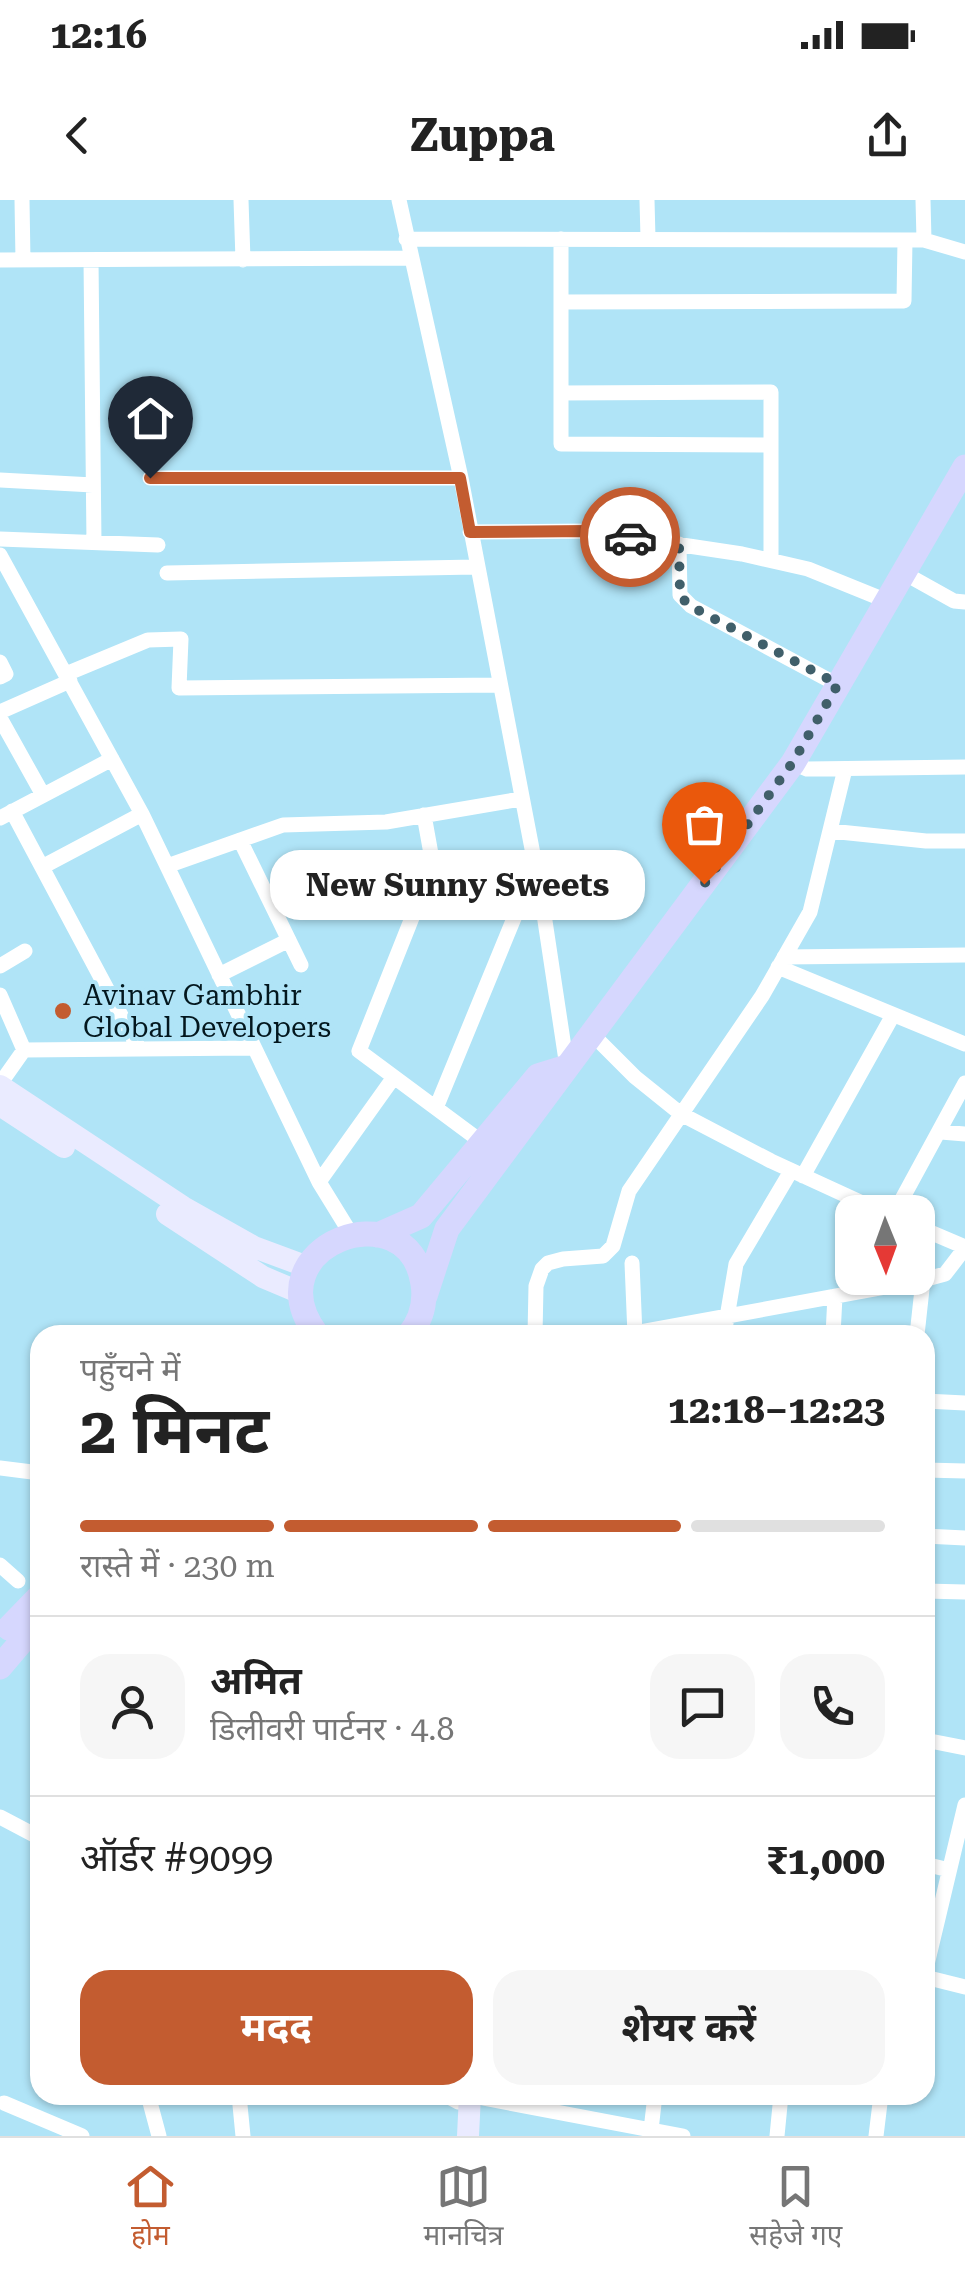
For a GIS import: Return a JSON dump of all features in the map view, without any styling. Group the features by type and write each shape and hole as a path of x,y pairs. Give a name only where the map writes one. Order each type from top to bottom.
{"main road":[{"path":"416,1325 447,1229 793,762 965,467"},
{"path":"306,1325 301,1293 308,1267 318,1251 351,1234 378,1234 422,1216 538,1076 567,1067"},
{"path":"378,1234 397,1243 412,1257 422,1276 425,1296"},
{"path":"0,1640 30,1607"},
{"path":"0,1667 30,1632"}],"street":[{"path":"22,200 23,260"},
{"path":"241,200 243,260"},
{"path":"398,200 460,478 542,901 567,1067"},
{"path":"647,200 648,238"},
{"path":"922,200 924,240"},
{"path":"560,238 562,444 771,445"},
{"path":"406,239 924,240 965,252"},
{"path":"561,302 904,301 905,240"},
{"path":"0,260 410,258"},
{"path":"91,260 94,543"},
{"path":"561,393 772,392 770,560"},
{"path":"150,478 460,478"},
{"path":"0,480 93,485"},
{"path":"470,532 589,531 679,544 808,569 887,601"},
{"path":"0,540 158,546"},
{"path":"679,544 680,596 690,606 838,684"},
{"path":"0,555 142,814 319,1182 351,1234"},
{"path":"166,573 475,568"},
{"path":"902,572 954,601 965,602"},
{"path":"43,795 0,715 68,677 148,640 181,639 178,688 500,685"},
{"path":"0,662 6,674 0,677"},
{"path":"112,758 6,814 42,866 139,1049"},
{"path":"793,762 807,769 965,767"},
{"path":"535,1325 536,1286 542,1269 563,1259 603,1256 613,1246 628,1191 781,962 810,912 845,769"},
{"path":"167,866 283,825 386,822 521,800"},
{"path":"42,866 142,814"},
{"path":"424,815 433,865 359,1051 483,1143"},
{"path":"830,831 965,841"},
{"path":"240,840 302,965"},
{"path":"436,1108 517,911 542,901"},
{"path":"219,974 289,940"},
{"path":"0,966 25,952"},
{"path":"781,962 965,956"},
{"path":"781,962 965,1044"},
{"path":"0,995 24,1050"},
{"path":"725,1325 736,1264 797,1174 893,1015"},
{"path":"593,1035 681,1114 844,1195"},
{"path":"24,1050 254,1048"},
{"path":"24,1050 0,1085 183,1207 254,1247 308,1267"},
{"path":"319,1182 394,1077"},
{"path":"905,1195 965,1083"},
{"path":"0,1105 263,1277 301,1293"},
{"path":"941,1132 965,1134"},
{"path":"935,1235 965,1248 944,1274 935,1277"},
{"path":"632,1263 635,1325"},
{"path":"680,1325 840,1295"},
{"path":"918,1325 921,1295"},
{"path":"834,1325 835,1296"},
{"path":"935,1402 965,1403"},
{"path":"0,1468 30,1471"},
{"path":"935,1470 965,1471"},
{"path":"935,1536 965,1538"},
{"path":"0,1565 18,1581"},
{"path":"935,1591 965,1592"},
{"path":"935,1742 965,1748"},
{"path":"935,1931 965,1805"},
{"path":"0,1817 30,1832"},
{"path":"20,1827 30,1826"},
{"path":"935,1866 949,1870"},
{"path":"935,1978 965,1987"},
{"path":"4,2104 82,2136"},
{"path":"151,2105 160,2136"},
{"path":"240,2105 243,2136"},
{"path":"457,2136 460,2105"},
{"path":"463,2105 468,2136"},
{"path":"546,2105 683,2136"},
{"path":"651,2130 654,2105"},
{"path":"777,2136 780,2105"},
{"path":"876,2136 881,2105"}],"way so far":[{"path":"630,537 679,544 680,596 690,606 838,684 793,762 704,884"}],"place":[{"name":"New Sunny Sweets","path":"704,884"},
{"name":"Avinav Gambhir Global Developers","path":"63,1011"}],"route":[{"path":"150,478 460,478 470,532 589,531 630,537"}]}
